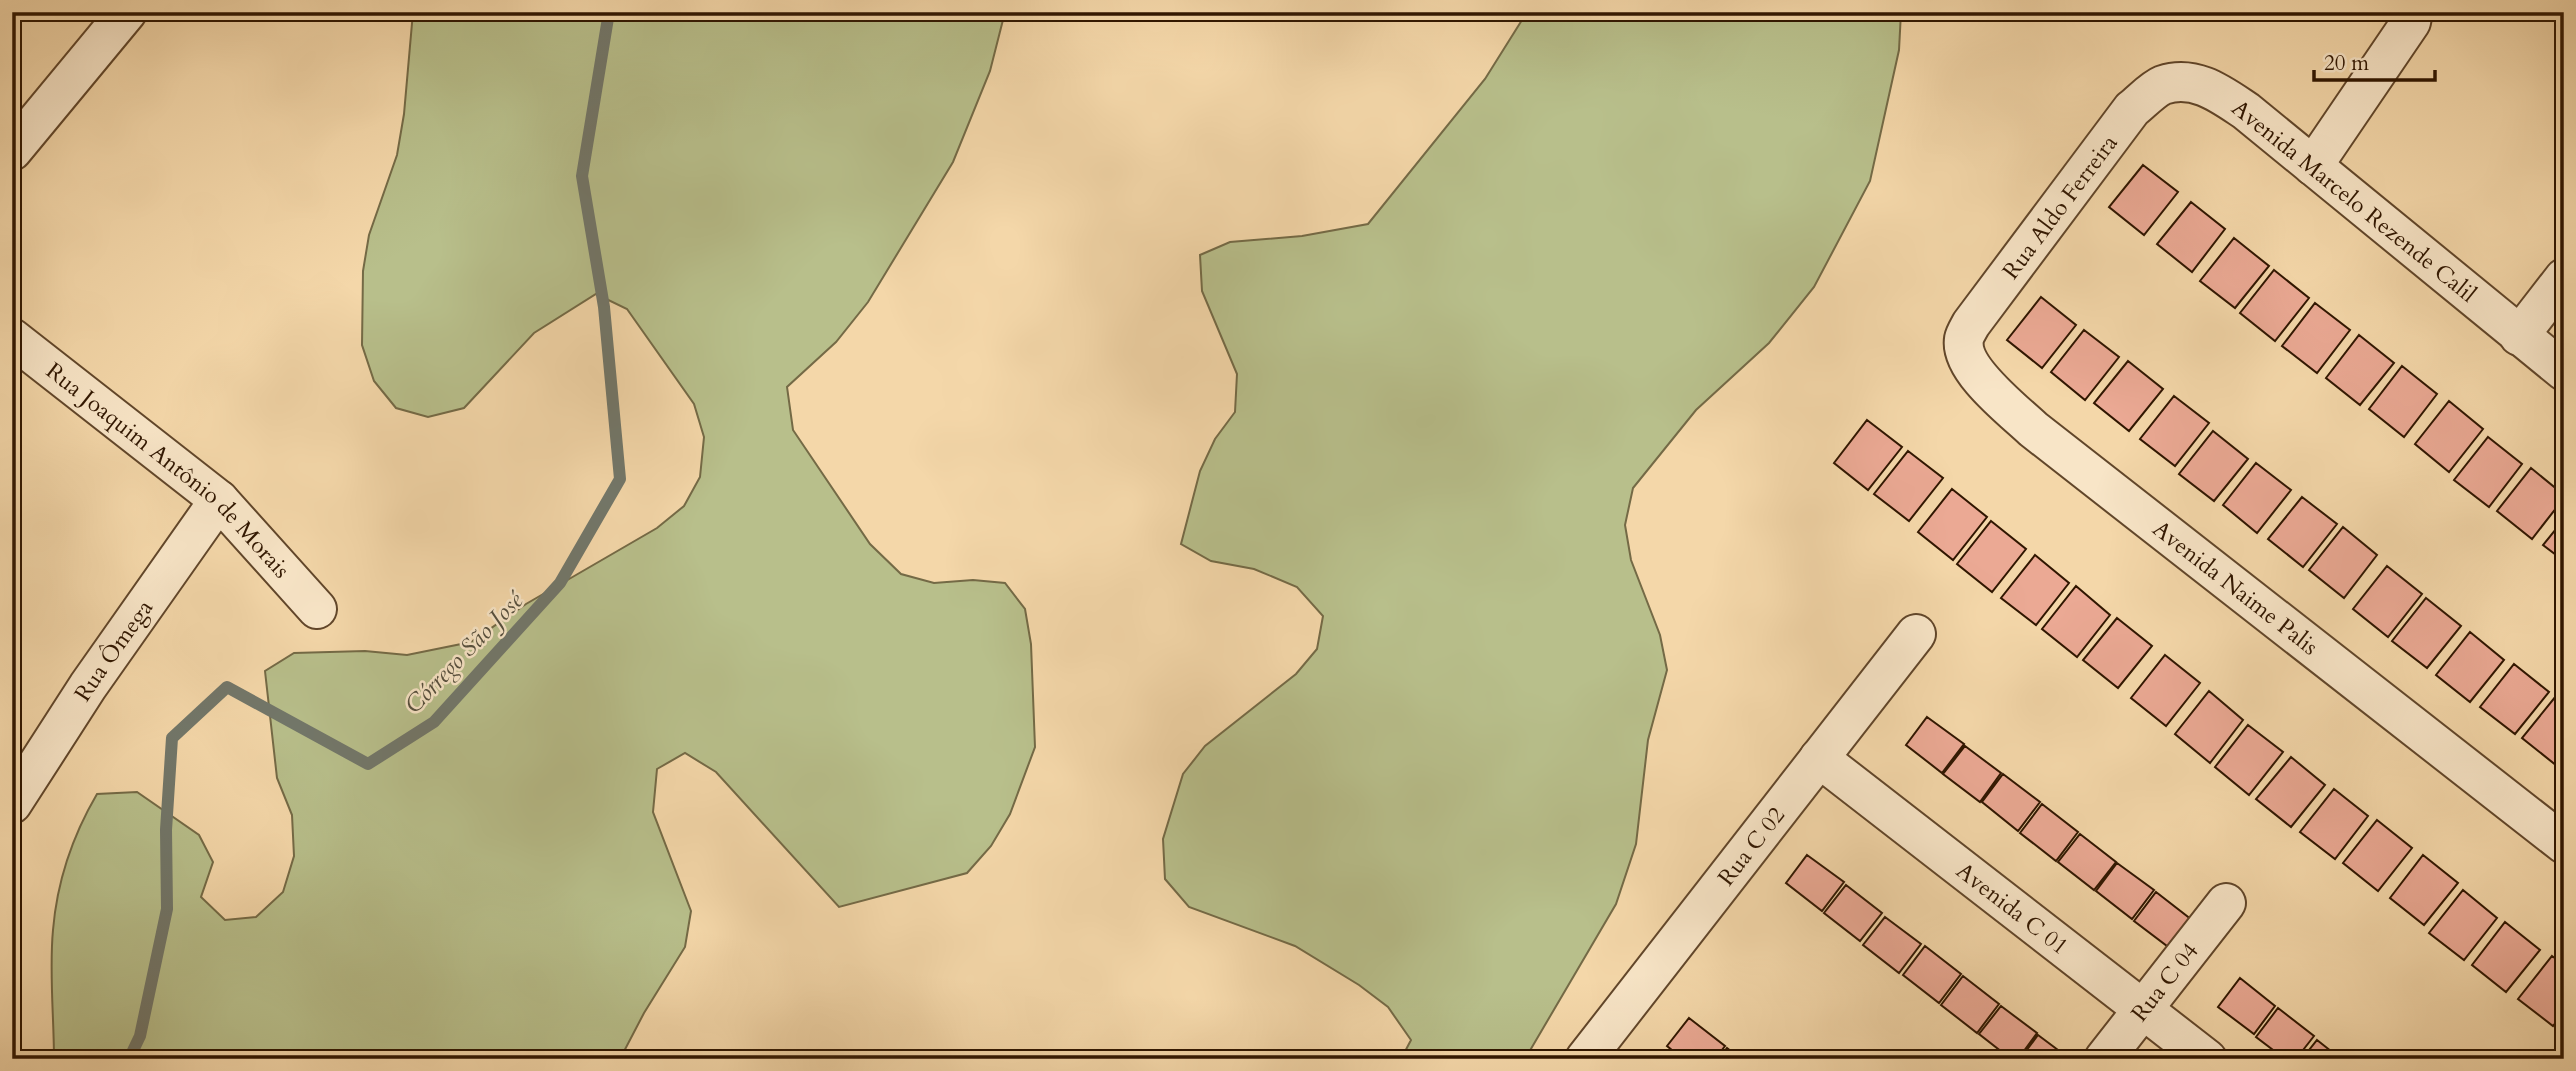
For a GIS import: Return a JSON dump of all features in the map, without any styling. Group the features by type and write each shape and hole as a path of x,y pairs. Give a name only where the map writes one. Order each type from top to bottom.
{"street":[{"path":"12,151 127,12"},
{"path":"2313,166 2411,22 2413,12"},
{"name":"Avenida Marcelo Rezende Calil","path":"2132,109 2162,85 2197,83 2219,93 2246,111 2564,371"},
{"name":"Rua Aldo Ferreira","path":"1987,304 2132,109"},
{"path":"2519,336 2564,278"},
{"name":"Avenida Naime Palis","path":"1987,304 1971,324 1964,340 1966,351 1971,366 2008,405 2044,437 2564,845"},
{"name":"Rua Joaquim Antônio de Morais","path":"12,338 219,500 317,609"},
{"name":"Rua Ômega","path":"12,804 88,686 219,500"},
{"name":"Rua C 02","path":"1587,1058 1916,634"},
{"name":"Avenida C 01","path":"1819,758 2207,1059"},
{"name":"Rua C 04","path":"2104,1059 2225,903"}],"green space":[{"path":"413,12 1005,12 990,71 953,162 868,302 836,342 787,387 793,430 870,544 901,574 934,583 973,580 1005,583 1025,609 1031,644 1035,747 1010,814 991,846 967,873 839,907 716,772 685,753 657,769 653,812 691,911 685,947 644,1013 620,1059 54,1059 51,962 55,912 68,859 97,794 137,792 199,835 213,862 201,897 225,920 256,917 283,892 294,856 292,815 277,778 265,671 294,653 365,651 407,655 471,642 526,604 657,528 684,506 700,477 704,437 694,404 627,309 596,294 534,333 464,408 428,417 396,408 374,381 362,345 363,271 369,235 397,155 404,114"},
{"path":"1527,12 1901,12 1899,50 1870,181 1814,287 1769,343 1696,410 1633,488 1625,525 1631,560 1660,635 1667,670 1648,740 1636,844 1616,904 1525,1059 1401,1059 1411,1040 1388,1007 1359,985 1295,946 1189,907 1165,879 1163,839 1183,774 1205,746 1296,674 1317,649 1323,616 1297,587 1254,569 1211,561 1181,544 1200,471 1215,439 1235,412 1237,374 1202,291 1200,255 1230,242 1302,236 1368,224 1485,79"}],"building":[{"path":"2143,165 2178,192 2144,235 2109,207"},
{"path":"2191,202 2225,229 2192,272 2157,244"},
{"path":"2234,238 2269,266 2235,308 2200,281"},
{"path":"2274,270 2309,298 2275,341 2240,313"},
{"path":"2041,297 2076,325 2042,368 2007,340"},
{"path":"2315,303 2350,330 2317,373 2282,346"},
{"path":"2084,330 2119,357 2085,400 2051,372"},
{"path":"2359,335 2394,363 2360,405 2326,378"},
{"path":"2128,361 2163,389 2129,431 2094,403"},
{"path":"2402,366 2437,394 2404,437 2369,409"},
{"path":"2174,396 2209,423 2175,466 2140,439"},
{"path":"2449,401 2483,429 2449,472 2415,444"},
{"path":"1867,420 1902,447 1868,490 1834,463"},
{"path":"2213,431 2248,459 2214,501 2179,474"},
{"path":"2488,437 2522,464 2489,507 2454,480"},
{"path":"1908,451 1943,478 1909,521 1874,494"},
{"path":"2256,463 2291,490 2257,533 2223,505"},
{"path":"2531,468 2564,495 2532,539 2497,511"},
{"path":"1952,489 1987,517 1953,560 1918,532"},
{"path":"2302,497 2337,524 2303,567 2268,539"},
{"path":"2564,519 2564,561 2543,545"},
{"path":"1991,521 2026,549 1992,592 1957,564"},
{"path":"2343,527 2377,555 2344,598 2309,570"},
{"path":"2035,555 2069,583 2036,625 2001,598"},
{"path":"2387,566 2422,594 2388,637 2353,609"},
{"path":"2076,586 2110,615 2077,657 2042,629"},
{"path":"2426,598 2461,626 2427,668 2392,641"},
{"path":"2117,618 2152,646 2118,688 2083,660"},
{"path":"2470,632 2504,660 2470,702 2436,675"},
{"path":"2165,655 2200,683 2166,726 2131,698"},
{"path":"2514,664 2549,692 2515,734 2480,707"},
{"path":"2209,691 2243,720 2210,763 2175,734"},
{"path":"2556,696 2564,702 2564,757 2557,766 2522,738"},
{"path":"1927,717 1964,744 1942,773 1906,745"},
{"path":"2248,725 2283,752 2249,795 2215,767"},
{"path":"1965,746 2001,773 1980,802 1943,774"},
{"path":"2291,757 2325,785 2291,827 2256,799"},
{"path":"2003,774 2040,802 2018,831 1982,802"},
{"path":"2334,789 2368,816 2335,859 2300,832"},
{"path":"2042,804 2078,832 2056,861 2020,833"},
{"path":"2377,820 2412,848 2378,891 2343,863"},
{"path":"2080,834 2116,862 2094,890 2058,862"},
{"path":"1807,855 1844,882 1822,911 1786,883"},
{"path":"2423,855 2458,883 2424,925 2390,898"},
{"path":"2117,863 2154,890 2132,919 2096,891"},
{"path":"1846,885 1882,913 1860,941 1824,913"},
{"path":"2463,890 2497,918 2464,960 2429,933"},
{"path":"2156,892 2192,920 2171,949 2134,921"},
{"path":"1885,917 1921,944 1899,973 1863,945"},
{"path":"2505,922 2540,950 2506,992 2472,965"},
{"path":"1925,946 1961,974 1939,1003 1903,975"},
{"path":"2552,956 2564,965 2564,1012 2553,1026 2518,999"},
{"path":"1963,976 1999,1004 1977,1033 1941,1005"},
{"path":"2240,978 2275,1006 2254,1034 2218,1007"},
{"path":"2001,1006 2037,1033 2018,1059 2011,1059 1979,1034"},
{"path":"2278,1008 2314,1036 2296,1059 2285,1059 2256,1037"},
{"path":"1689,1018 1725,1046 1715,1059 1683,1059 1667,1046"},
{"path":"2038,1035 2070,1059 2020,1059"},
{"path":"2317,1040 2341,1059 2302,1059"},
{"path":"1727,1048 1741,1059 1719,1059"}],"waterway":[{"name":"Córrego São José","path":"129,1059 140,1036 167,909 166,830 172,738 227,687 368,764 434,722 560,583 620,479 604,307 582,176 609,12"}]}
